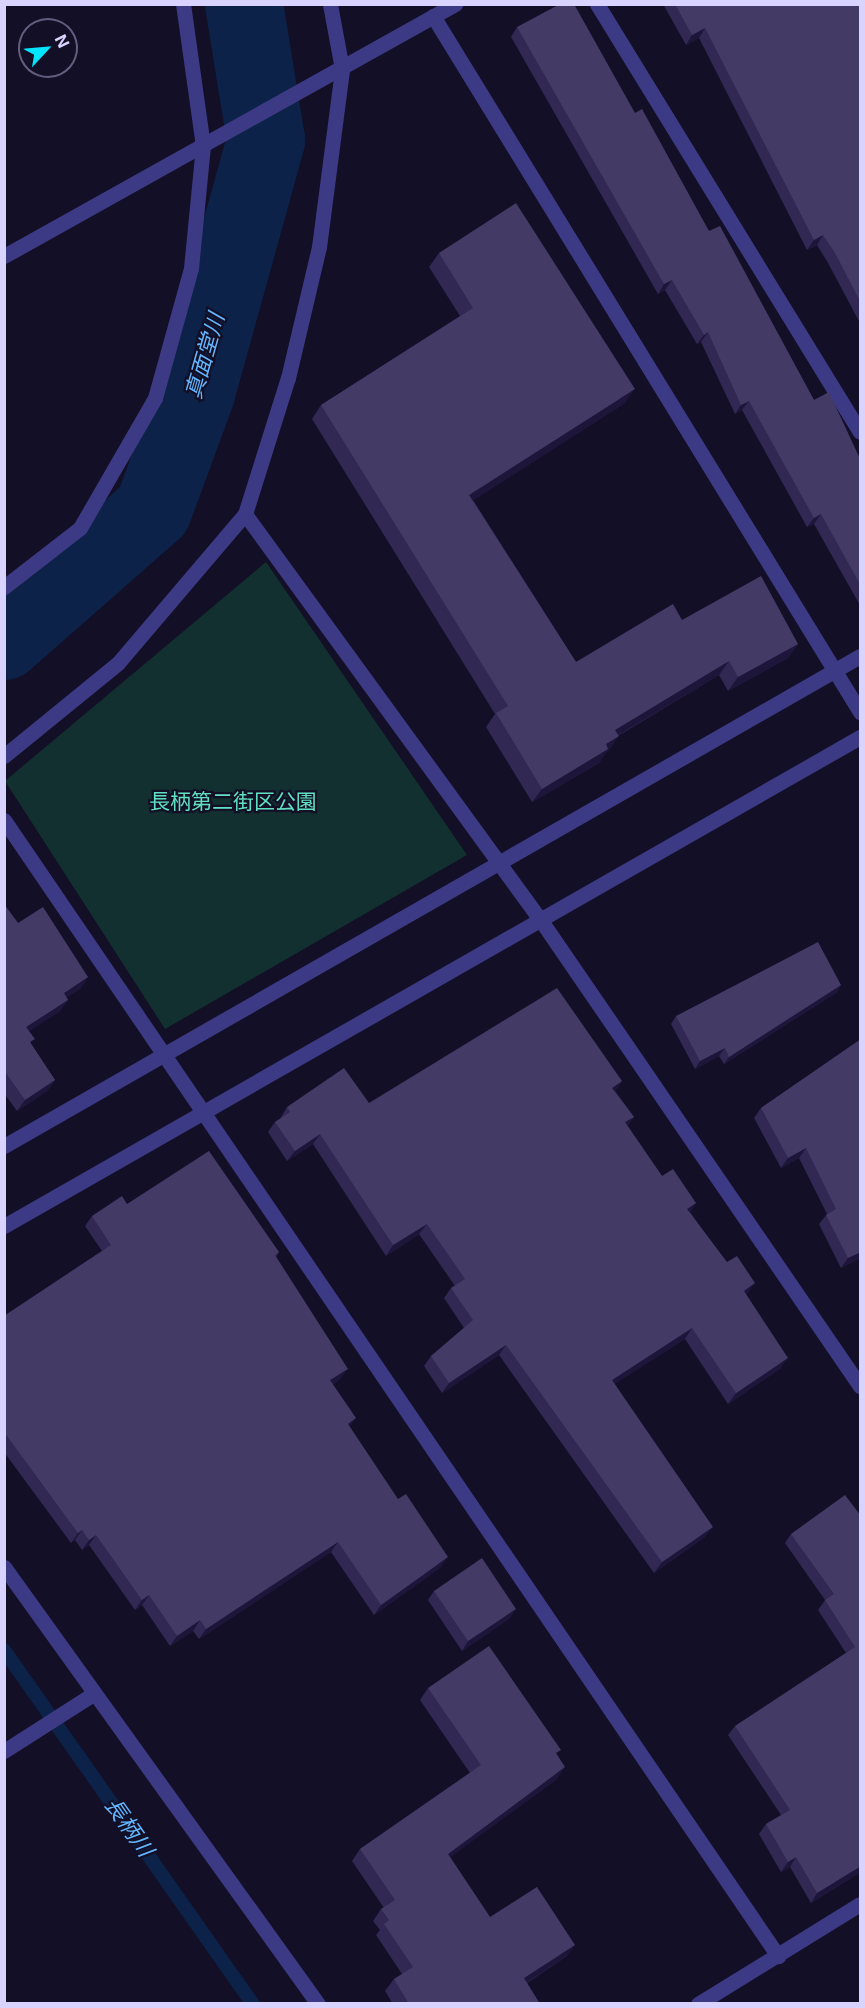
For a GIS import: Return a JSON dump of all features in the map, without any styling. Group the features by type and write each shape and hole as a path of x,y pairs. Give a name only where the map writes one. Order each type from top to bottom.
{"street":[{"path":"4,587 80,528 155,398 191,268 203,146 183,4"},
{"path":"4,756 118,663 245,514 288,378 318,247 342,69 330,4"},
{"path":"4,256 316,86 455,4"},
{"path":"597,4 861,432"},
{"path":"433,16 861,712"},
{"path":"245,514 542,922 861,1386"},
{"path":"4,1146 159,1053 861,656"},
{"path":"4,1226 542,922 861,736"},
{"path":"4,820 201,1115 777,1956"},
{"path":"4,1567 93,1694 318,2004"},
{"path":"4,1751 93,1694"},
{"path":"698,2004 861,1904"}],"green space":[{"name":"長柄第二街区公園","path":"266,562 467,855 165,1029 5,781"}],"building":[{"path":"560,4 574,4 635,113 642,109 709,231 720,226 814,400 829,392 861,461 861,586 821,514 814,518 749,401 741,405 708,332 704,335 672,280 664,284 517,27"},
{"path":"675,4 861,4 861,303 823,235 814,240 705,28 692,35"},
{"path":"516,203 635,389 469,495 576,662 673,604 682,620 761,576 798,644 738,677 729,661 615,730 619,736 606,744 608,749 542,789 496,713 508,706 321,405 473,308 439,253"},
{"path":"4,904 18,923 43,907 88,977 64,993 68,1000 26,1027 35,1039 30,1042 55,1080 25,1100 4,1070"},
{"path":"818,942 841,985 729,1057 725,1048 700,1061 676,1016"},
{"path":"557,988 622,1081 612,1088 634,1117 625,1122 662,1176 673,1169 696,1203 687,1209 727,1262 737,1256 755,1283 744,1291 788,1358 736,1393 692,1328 612,1380 713,1527 662,1562 506,1345 449,1383 431,1356 473,1320 451,1288 465,1279 427,1224 393,1245 320,1134 295,1151 275,1122 290,1112 287,1107 344,1068 369,1103"},
{"path":"861,1039 861,1252 848,1258 826,1215 836,1209 806,1148 788,1158 761,1108"},
{"path":"209,1151 279,1252 275,1255 348,1369 330,1380 356,1418 348,1424 398,1499 406,1494 448,1557 381,1605 338,1542 206,1629 200,1620 177,1636 149,1595 142,1600 96,1535 89,1540 82,1530 78,1533 4,1432 4,1316 111,1245 92,1216 122,1196 127,1204"},
{"path":"845,1495 861,1516 861,1866 817,1893 796,1857 788,1862 766,1824 790,1810 735,1726 855,1647 825,1600 834,1594 791,1534"},
{"path":"482,1558 516,1609 468,1641 434,1591"},
{"path":"489,1646 561,1750 556,1753 565,1767 448,1854 490,1917 537,1887 575,1945 524,1978 540,2004 409,2004 394,1979 413,1967 384,1924 389,1920 381,1909 395,1900 360,1849 481,1765 428,1688"}],"waterway":[{"name":"真面堂川","path":"4,641 153,510 196,393 266,140 244,4"},
{"name":"長柄川","path":"4,1650 253,2004"}]}
